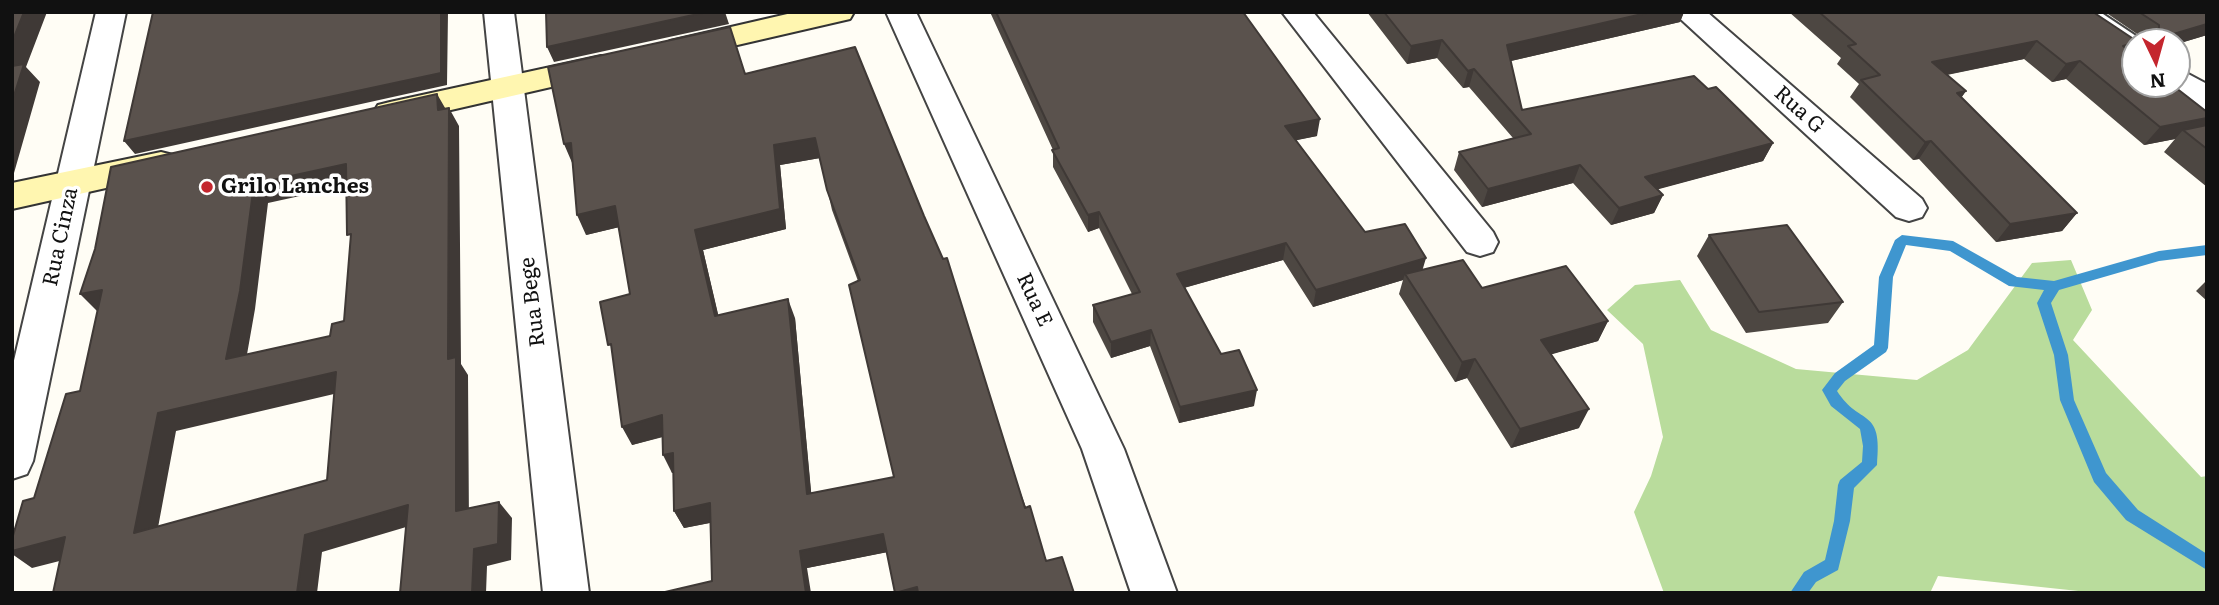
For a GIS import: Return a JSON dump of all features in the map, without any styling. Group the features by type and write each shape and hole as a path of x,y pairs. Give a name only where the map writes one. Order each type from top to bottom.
{"street":[{"name":"Rua Cinza","path":"12,461 111,12"},
{"name":"Rua Bege","path":"499,12 566,593"},
{"path":"358,120 839,12"},
{"name":"Rua E","path":"901,12 1103,449 1154,593"},
{"path":"1297,12 1480,242"},
{"name":"Rua G","path":"1689,12 1909,208"},
{"path":"2079,12 2121,40"},
{"path":"2191,88 2207,99"},
{"path":"12,196 195,156"}],"green space":[{"path":"2071,260 2092,310 2073,340 2201,477 2207,476 2207,593 2097,593 1938,576 1930,593 1664,593 1634,512 1651,476 1663,437 1643,344 1607,310 1635,285 1680,280 1711,330 1796,369 1917,380 1968,350 2032,263"}],"building":[{"path":"12,12 24,12 12,42"},
{"path":"153,12 441,12 441,73 124,141"},
{"path":"546,12 707,12 547,47"},
{"path":"996,12 1243,12 1320,119 1285,126 1365,232 1405,224 1426,258 1316,290 1286,243 1177,274 1221,354 1239,350 1257,390 1180,407 1151,330 1111,342 1093,305 1140,292 1099,212 1088,215 1052,150 1059,148"},
{"path":"1384,12 1651,12 1507,45 1522,110 1694,76 1708,89 1716,87 1773,143 1645,177 1663,195 1619,208 1580,165 1488,189 1459,152 1531,134 1474,69 1468,71 1442,40 1411,46"},
{"path":"1819,12 2093,12 2121,31 2121,95 2080,61 2066,64 2037,41 1932,62 1966,91 1957,93 2077,213 2010,224 1931,141 1925,142 1861,80 1880,75 1848,46 1856,44"},
{"path":"2139,12 2207,12 2207,24 2191,29 2159,28 2159,25"},
{"path":"730,27 745,74 855,47 924,216 943,259 947,258 1025,508 1030,506 1046,561 1062,557 1074,593 918,593 917,587 895,593 883,534 800,551 806,593 665,593 712,581 710,503 674,511 673,453 663,455 662,415 622,427 611,344 608,345 600,302 630,294 615,206 577,215 571,143 564,144 548,67","holes":["815,138 827,190 860,280 849,285 894,477 807,494 788,299 715,316 695,230 780,209 774,145"]},
{"path":"24,64 12,102 12,66"},
{"path":"437,94 438,110 449,108 448,359 456,357 456,511 499,502 498,544 474,549 472,593 400,593 408,505 305,535 297,593 53,593 65,537 12,551 12,539 23,501 34,498 66,394 80,391 102,290 80,294 95,249 111,167","holes":["346,164 347,235 351,234 344,321 332,324 330,336 226,359 240,291 254,184","336,372 327,480 134,533 158,413"]},
{"path":"2125,98 2189,98 2207,112 2207,118 2160,127"},
{"path":"2207,125 2207,149 2183,130"},
{"path":"1787,225 1843,302 1759,312 1709,235"},
{"path":"1463,260 1482,288 1566,266 1608,321 1541,340 1589,409 1520,429 1475,359 1462,362 1405,274"}],"waterway":[{"path":"1798,593 1810,577 1832,565 1842,521 1846,485 1869,465 1871,446 1866,425 1836,402 1829,390 1840,377 1881,348 1886,277 1902,240 1953,246 2014,282 2054,286"},
{"path":"2054,286 2159,256 2207,250"},
{"path":"2054,286 2044,303 2061,355 2067,400 2100,477 2132,515 2207,563"}],"place":[{"name":"Grilo Lanches","path":"207,187"}]}
